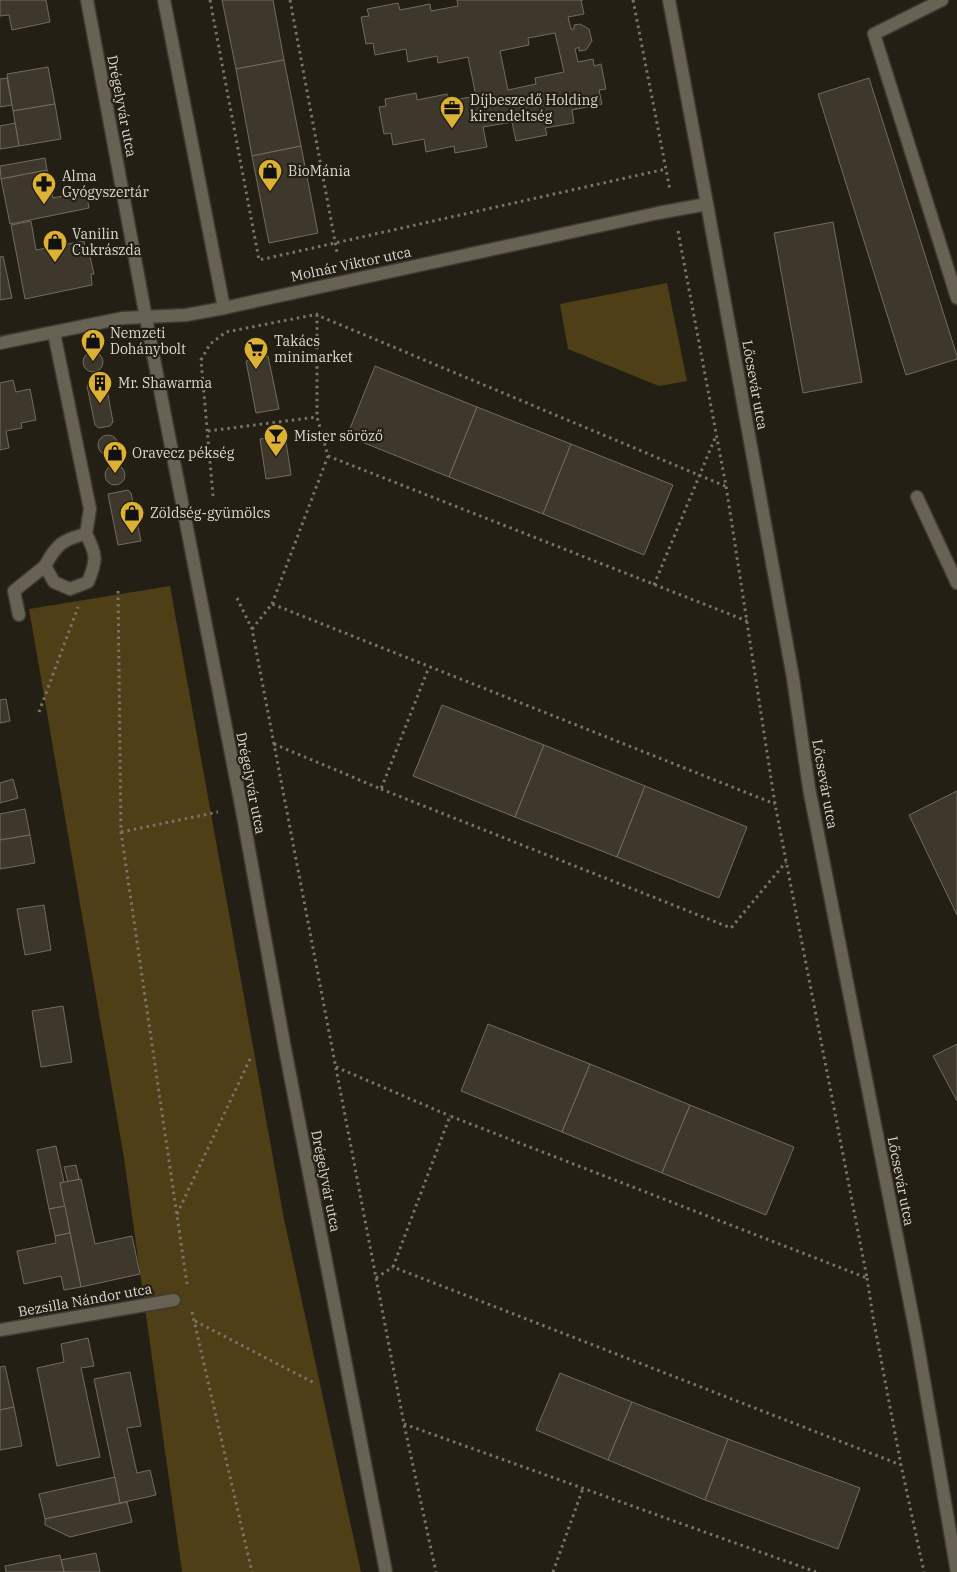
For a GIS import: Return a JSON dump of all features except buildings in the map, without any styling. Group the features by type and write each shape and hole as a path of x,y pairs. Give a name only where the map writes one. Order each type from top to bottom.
{"street":[{"name":"Drégelyvár utca","path":"87,0 386,1572"},
{"path":"164,0 224,308"},
{"name":"Lőcsevár utca","path":"668,0 793,678 809,788 916,1334 957,1572"},
{"path":"942,0 874,34 957,298"},
{"name":"Molnár Viktor utca","path":"0,343 123,318 186,315 224,308 330,283 707,204"},
{"path":"45,566 54,582 70,589 88,582 96,564 92,546 86,534 90,508 54,333"},
{"path":"917,497 957,583"},
{"path":"19,614 14,591 45,566 54,549 70,538 86,534"},
{"name":"Bezsilla Nándor utca","path":"0,1330 174,1300"}],"path":[{"path":"210,0 259,260 666,169"},
{"path":"290,0 337,252"},
{"path":"632,0 726,486 775,804 867,1278 872,1317 924,1572"},
{"path":"252,629 272,604 328,456 317,417 317,315 330,283"},
{"path":"213,496 200,360 210,344 226,332 317,315 726,486"},
{"path":"208,431 317,417"},
{"path":"654,585 716,436"},
{"path":"328,456 747,622"},
{"path":"39,712 88,582"},
{"path":"118,591 121,832 188,1290"},
{"path":"237,598 252,629 404,1424 436,1572"},
{"path":"272,604 775,804"},
{"path":"381,789 429,667"},
{"path":"274,744 381,789 731,928 786,862"},
{"path":"121,832 218,812"},
{"path":"177,1215 251,1057"},
{"path":"336,1067 450,1116 867,1278"},
{"path":"376,1278 393,1267 450,1116"},
{"path":"393,1267 901,1465"},
{"path":"191,1306 252,1572"},
{"path":"194,1320 316,1384"},
{"path":"404,1424 816,1572"},
{"path":"553,1572 583,1488"}],"shaded area":[{"path":"667,283 687,381 659,386 568,349 560,304"},
{"path":"170,586 284,1219 361,1572 182,1572 124,1158 29,609"}],"place":[{"name":"Díjbeszedő Holding kirendeltség","path":"452,129"},
{"name":"BioMánia","path":"270,192"},
{"name":"Alma Gyógyszertár","path":"44,205"},
{"name":"Vanilin Cukrászda","path":"55,263"},
{"name":"Nemzeti Dohánybolt","path":"93,362"},
{"name":"Takács minimarket","path":"256,370"},
{"name":"Mr. Shawarma","path":"100,404"},
{"name":"Mister söröző","path":"276,457"},
{"name":"Oravecz pékség","path":"115,474"},
{"name":"Zöldség-gyümölcs","path":"132,534"}]}
